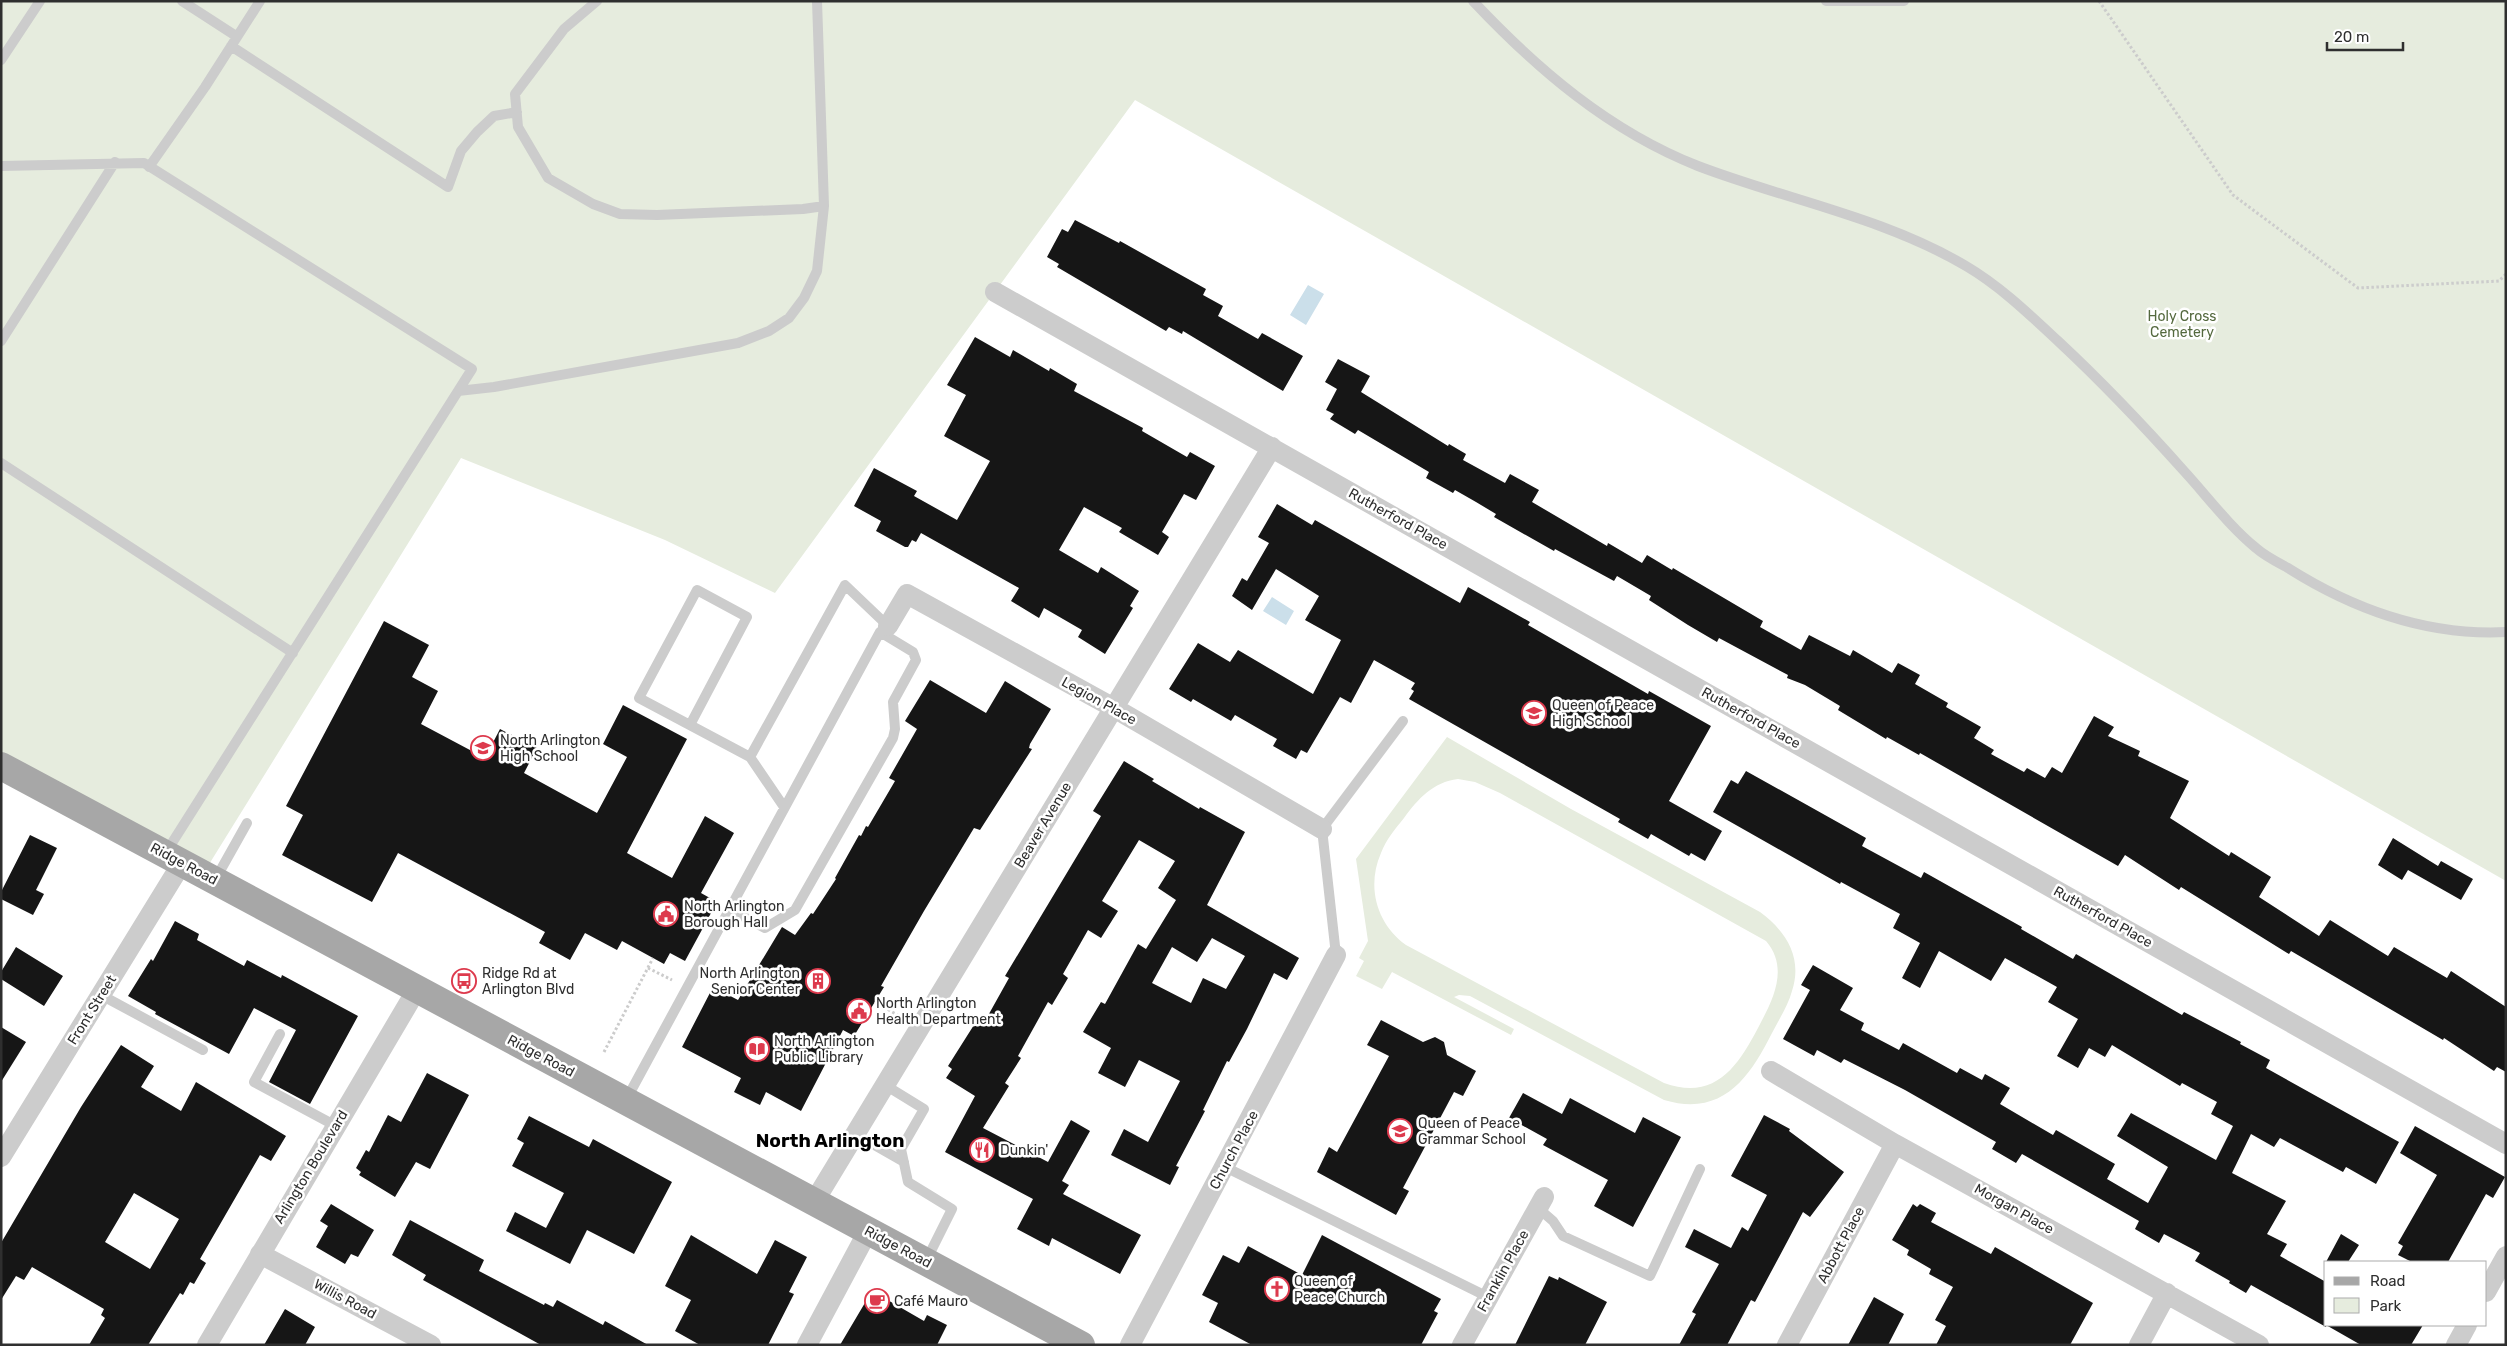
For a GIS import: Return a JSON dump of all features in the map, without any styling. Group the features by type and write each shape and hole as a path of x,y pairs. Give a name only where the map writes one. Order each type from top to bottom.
{"main road":[{"name":"Ridge Road","path":"1,766 1081,1345"}],"street":[{"name":"Rutherford Place","path":"996,292 2506,1144"},
{"name":"Beaver Avenue","path":"814,1202 1272,447"},
{"name":"Legion Place","path":"884,629 907,594 1114,708 1322,829"},
{"name":"Front Street","path":"1,1157 101,995 174,858"},
{"name":"Church Place","path":"1130,1345 1336,955"},
{"name":"Arlington Boulevard","path":"206,1345 417,989"},
{"name":"Morgan Place","path":"1771,1071 1895,1144 2259,1345"},
{"name":"Abbott Place","path":"1788,1345 1895,1144"},
{"name":"Franklin Place","path":"1462,1345 1541,1203"},
{"path":"807,1345 868,1231"},
{"name":"Willis Road","path":"260,1254 431,1345"},
{"path":"2487,1290 2506,1256"},
{"path":"2139,1345 2167,1293"},
{"path":"2456,1345 2467,1326"}],"lane":[{"path":"1,60 40,1"},
{"path":"182,1 236,36"},
{"path":"149,167 205,87 260,1"},
{"path":"597,1 564,29 527,75 515,94 518,127 548,178 593,204 620,214 657,215 804,209 824,206"},
{"path":"458,391 494,387 738,343 769,331 789,318 804,298 817,271 821,246 824,206 817,1"},
{"path":"1473,1 1569,92 1597,112 1661,149 1697,166 1860,218 1930,246 1998,288 2108,387 2257,549 2311,583 2368,610 2391,617 2458,631 2506,632"},
{"path":"1826,1 1904,1"},
{"path":"231,46 448,187 461,151 476,132 494,116 517,112"},
{"path":"1,341 115,162"},
{"path":"1,166 139,162 472,369 293,653 174,858"},
{"path":"1,463 293,653"},
{"path":"730,909 765,928 795,910 893,738 895,729 893,702 916,660 913,652 884,629 844,586 750,757"},
{"path":"690,725 748,616 697,590 639,698 750,757 784,807"},
{"path":"625,1100 784,807 884,629"},
{"path":"1336,955 1322,829 1403,720"},
{"path":"214,880 247,822"},
{"path":"101,995 203,1050"},
{"path":"280,1034 254,1082 336,1126"},
{"path":"885,1085 924,1109 902,1149 908,1182 952,1209 925,1262"},
{"path":"855,1134 904,1162"},
{"path":"1225,1167 1488,1297"},
{"path":"1541,1203 1562,1236 1650,1276 1700,1169"}],"path":[{"path":"2098,1 2233,195 2358,288 2499,281 2506,274"},
{"path":"604,1052 653,958"},
{"path":"648,968 675,981"},
{"path":"875,1002 899,1016"}],"green space":[{"name":"Holy Cross Cemetery","path":"1,1 2506,1 2506,881 1135,100 775,593 665,540 461,458 203,874 1,766"},
{"path":"1447,737 1571,809 1760,912 1778,928 1790,946 1795,967 1792,991 1786,1007 1754,1065 1731,1090 1718,1098 1702,1103 1684,1104 1664,1100 1470,996 1459,995 1454,997 1514,1029 1511,1035 1392,972 1382,989 1356,976 1364,961 1359,958 1368,941 1356,859","holes":["1458,779 1475,782 1500,793 1766,941 1777,963 1778,974 1773,996 1750,1043 1732,1068 1722,1077 1710,1084 1697,1088 1664,1083 1406,945 1388,927 1381,916 1377,904 1374,879 1383,848 1409,811 1427,792 1441,784"]}],"water":[{"path":"1308,285 1324,294 1306,325 1290,315"},
{"path":"1272,597 1294,611 1286,625 1263,611"}],"building":[{"path":"1075,220 1119,243 1120,241 1206,289 1203,295 1223,306 1218,316 1258,339 1262,333 1303,356 1283,391 1183,331 1182,334 1169,327 1166,331 1057,267 1059,264 1047,257 1062,229 1068,232"},
{"path":"975,337 1010,357 1013,350 1049,371 1050,368 1077,384 1074,391 1143,428 1142,431 1187,457 1190,452 1215,466 1196,500 1184,494 1162,532 1169,537 1158,555 1119,532 1122,528 1084,507 1059,550 1098,573 1101,567 1139,591 1130,606 1133,608 1105,654 1078,637 1082,630 1044,608 1039,618 1011,601 1019,588 921,533 916,542 912,540 908,547 905,547 876,531 881,521 854,506 874,468 917,491 914,496 957,520 990,461 944,436 966,395 947,385"},
{"path":"1338,359 1370,376 1361,392 1448,446 1449,444 1466,454 1463,460 1505,483 1510,474 1539,490 1532,502 1607,546 1608,543 1642,563 1647,555 1672,570 1673,568 1763,621 1760,627 1801,650 1809,635 1850,656 1853,650 1892,673 1898,663 1920,675 1915,684 1948,703 1946,707 1981,727 1974,738 1994,750 1991,754 2024,772 2027,768 2045,778 2052,767 2062,773 2094,716 2114,727 2108,736 2140,751 2138,756 2189,781 2170,818 2229,856 2231,852 2271,877 2259,897 2319,936 2330,920 2388,956 2394,947 2447,978 2451,971 2506,1007 2506,1072 2497,1067 2494,1071 2444,1038 2443,1040 2291,951 2289,954 2181,887 2179,890 2125,855 2118,866 1920,753 1919,755 1887,737 1886,739 1838,710 1840,706 1805,685 1787,678 1788,675 1719,638 1717,642 1688,625 1649,600 1651,596 1617,576 1614,581 1555,549 1554,551 1494,517 1496,514 1455,490 1453,493 1426,478 1429,472 1358,430 1355,434 1330,419 1334,414 1326,410 1337,389 1325,382"},
{"path":"1277,504 1312,525 1315,520 1460,603 1468,587 1530,622 1528,625 1648,694 1649,691 1711,726 1669,801 1722,831 1705,861 1691,853 1689,856 1651,834 1648,839 1618,822 1620,819 1409,699 1414,691 1411,689 1415,683 1374,660 1351,703 1340,697 1307,753 1301,750 1296,759 1273,746 1277,739 1235,715 1231,721 1193,699 1191,702 1169,689 1198,643 1230,662 1238,650 1313,694 1341,640 1305,620 1319,596 1276,569 1252,610 1232,596 1242,578 1247,581 1269,543 1258,537"},
{"path":"384,621 429,645 412,677 438,691 421,724 485,758 500,729 537,748 524,773 597,813 627,757 603,744 623,705 687,739 627,853 672,878 705,816 734,833 701,893 717,902 685,961 670,953 664,964 622,941 617,950 585,933 570,960 539,943 545,932 398,853 372,902 282,855 303,815 286,806"},
{"path":"930,680 986,713 1005,681 1051,709 1030,744 1029,748 1032,749 980,830 974,828 924,911 881,986 884,987 854,1036 843,1030 801,1111 766,1092 760,1105 734,1092 741,1078 682,1047 713,987 738,1000 782,927 795,935 811,913 813,914 836,879 859,835 861,836 866,826 868,827 895,781 889,778 917,729 905,721"},
{"path":"1124,761 1154,779 1152,781 1199,809 1200,807 1245,832 1207,905 1299,958 1287,980 1274,973 1247,1029 1229,1062 1227,1061 1203,1110 1205,1111 1176,1166 1179,1167 1170,1185 1111,1155 1124,1129 1148,1142 1180,1081 1139,1060 1125,1087 1098,1073 1111,1048 1083,1032 1101,1002 1105,1004 1138,944 1146,949 1176,900 1158,888 1175,861 1139,840 1102,901 1118,911 1101,938 1088,930 1063,974 1068,978 1052,1005 1048,1002 1018,1056 1021,1058 1005,1083 1009,1086 983,1128 1048,1162 1071,1120 1090,1131 1062,1181 1069,1185 1063,1194 1141,1235 1120,1274 1052,1238 1049,1246 1017,1229 1033,1199 945,1152 975,1096 946,1078 952,1069 948,1066 979,1017 985,1021 1009,978 1005,976 1101,816 1093,811","holes":["1212,938 1245,956 1226,989 1203,978 1191,1003 1152,983 1172,947 1197,962"]},
{"path":"1746,771 1866,838 1862,846 1921,878 1924,872 2022,927 2021,929 2073,959 2076,954 2182,1015 2184,1012 2241,1042 2240,1044 2270,1060 2266,1068 2399,1142 2376,1184 2346,1167 2343,1172 2280,1138 2274,1147 2251,1134 2232,1173 2286,1201 2267,1234 2287,1244 2280,1256 2324,1281 2324,1326 2251,1285 2246,1293 2229,1283 2230,1281 2195,1261 2200,1253 2164,1234 2159,1243 2135,1229 2139,1221 2022,1154 2016,1163 1992,1149 1996,1142 1905,1090 1844,1059 1841,1063 1817,1050 1814,1056 1783,1039 1810,990 1801,985 1813,965 1853,988 1840,1010 1864,1023 1861,1030 1899,1050 1903,1043 1957,1073 1960,1068 1982,1080 1985,1074 2010,1088 2000,1104 2053,1135 2056,1130 2115,1164 2107,1179 2148,1203 2168,1167 2117,1136 2131,1113 2216,1160 2233,1126 2211,1114 2217,1102 2182,1083 2180,1086 2112,1045 2105,1057 2089,1048 2078,1068 2057,1056 2078,1019 2048,1002 2057,987 2005,958 1991,981 1939,951 1920,988 1902,978 1920,943 1893,928 1900,914 1841,882 1840,884 1713,812 1731,780 1738,784"},
{"path":"30,835 57,848 36,890 44,894 33,915 1,899 1,892"},
{"path":"2393,838 2438,866 2441,861 2473,879 2461,900 2408,870 2402,880 2378,865"},
{"path":"175,921 199,934 197,940 244,966 247,960 281,978 282,975 358,1016 310,1104 269,1082 296,1030 254,1008 229,1054 155,1014 156,1012 128,996 151,959 153,961"},
{"path":"16,947 63,976 44,1006 1,979 1,972"},
{"path":"1381,1020 1423,1042 1435,1037 1444,1042 1447,1055 1476,1071 1463,1096 1454,1092 1403,1188 1409,1191 1396,1215 1317,1172 1329,1147 1337,1152 1389,1056 1367,1045"},
{"path":"1,1027 26,1042 1,1082"},
{"path":"121,1045 154,1066 141,1087 181,1111 196,1082 286,1136 271,1161 260,1155 200,1259 206,1263 194,1284 190,1282 183,1295 180,1293 148,1345 89,1345 105,1318 101,1315 104,1309 32,1267 24,1280 16,1276 1,1300 1,1243 81,1107","holes":["134,1193 179,1219 150,1269 105,1242"]},
{"path":"427,1073 469,1095 430,1169 416,1162 395,1197 359,1175 361,1172 356,1168 366,1150 369,1152 388,1115 401,1122"},
{"path":"1523,1093 1562,1114 1570,1098 1635,1133 1643,1117 1681,1137 1633,1227 1594,1206 1608,1180 1543,1145 1547,1139 1509,1118"},
{"path":"1764,1115 1790,1129 1789,1131 1844,1172 1810,1217 1803,1212 1755,1302 1751,1300 1727,1345 1679,1345 1696,1314 1692,1312 1719,1264 1685,1247 1694,1229 1731,1248 1742,1227 1748,1231 1767,1195 1731,1176"},
{"path":"529,1116 589,1147 593,1139 672,1182 634,1254 587,1230 570,1264 506,1231 515,1212 546,1228 564,1193 512,1166 524,1143 517,1139"},
{"path":"2415,1126 2505,1177 2493,1198 2486,1194 2449,1261 2410,1261 2398,1255 2403,1246 2398,1243 2437,1175 2400,1153"},
{"path":"331,1204 374,1230 358,1257 351,1254 345,1264 316,1247 328,1226 320,1221"},
{"path":"1913,1204 1917,1207 1920,1204 1936,1213 1931,1222 1991,1254 1995,1247 2093,1303 2070,1345 1936,1345 1946,1326 1935,1320 1953,1287 1929,1274 1931,1269 1907,1255 1909,1250 1892,1240"},
{"path":"410,1220 484,1260 479,1271 544,1305 545,1303 553,1307 557,1300 603,1325 605,1321 648,1345 541,1345 423,1280 426,1275 392,1255"},
{"path":"2341,1234 2359,1245 2349,1261 2327,1261"},
{"path":"691,1235 757,1274 775,1240 807,1257 789,1292 794,1294 768,1345 700,1345 675,1331 691,1300 665,1286"},
{"name":"Queen of Peace Church","path":"1322,1235 1441,1299 1434,1311 1438,1313 1421,1345 1252,1345 1209,1322 1218,1303 1202,1295 1223,1255 1239,1263 1248,1246 1302,1275"},
{"path":"1549,1276 1558,1280 1559,1277 1607,1302 1585,1345 1515,1345"},
{"path":"872,1291 924,1321 927,1315 947,1325 937,1345 840,1345"},
{"path":"1874,1297 1904,1314 1888,1345 1848,1345"},
{"path":"285,1309 315,1327 305,1345 264,1345"},
{"path":"2328,1326 2422,1326 2411,1345 2361,1345"}],"place":[{"name":"Queen of Peace High School","path":"1534,713"},
{"name":"North Arlington High School","path":"483,748"},
{"name":"North Arlington Borough Hall","path":"666,914"},
{"name":"Ridge Rd at Arlington Blvd","path":"464,981"},
{"name":"North Arlington Senior Center","path":"818,981"},
{"name":"North Arlington Health Department","path":"859,1011"},
{"name":"North Arlington Public Library","path":"757,1049"},
{"name":"Queen of Peace Grammar School","path":"1400,1131"},
{"name":"Dunkin'","path":"982,1150"},
{"name":"Queen of Peace Church","path":"1277,1289"},
{"name":"Café Mauro","path":"877,1301"}],"district":[{"name":"North Arlington","path":"830,1140"}]}
